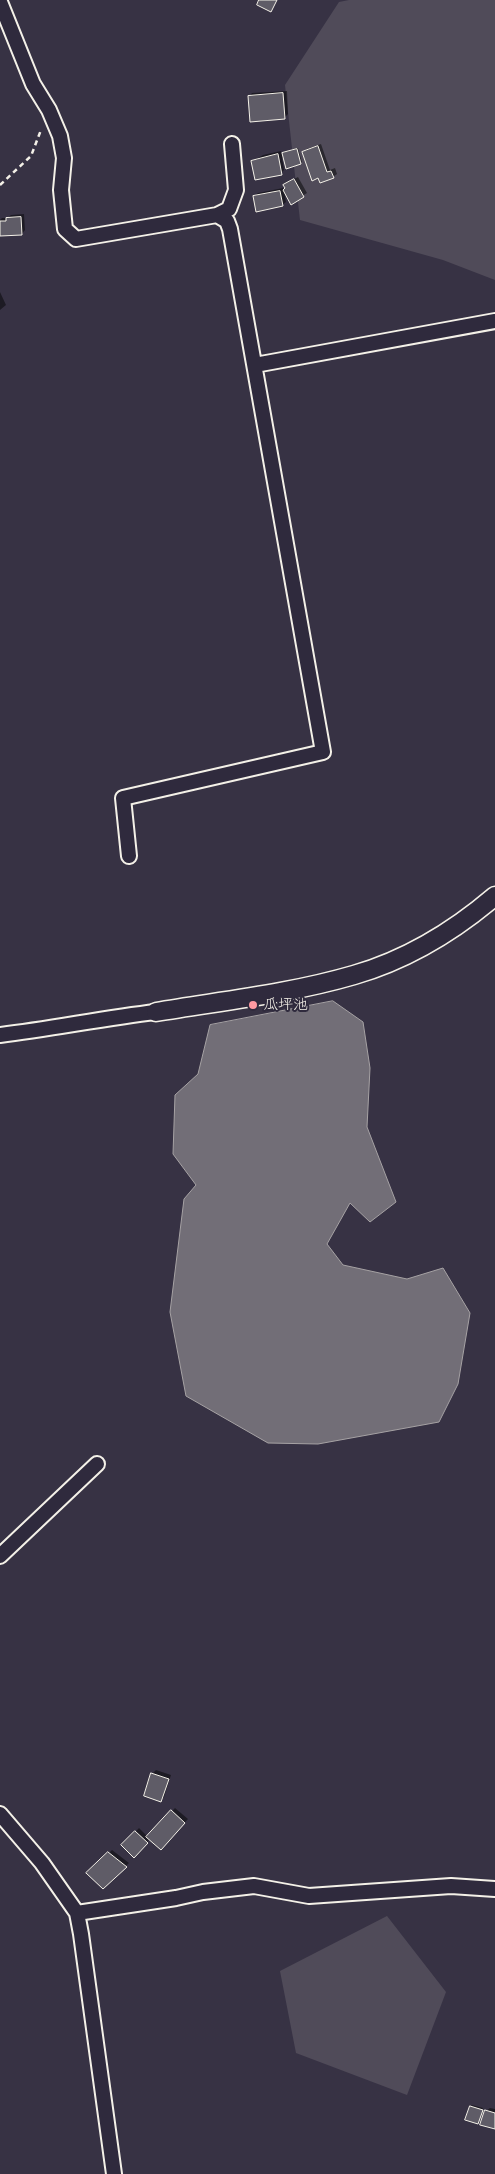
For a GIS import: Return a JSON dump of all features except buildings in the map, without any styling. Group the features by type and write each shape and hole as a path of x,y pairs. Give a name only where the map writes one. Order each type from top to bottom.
{"street":[{"path":"0,2 33,84 50,110 60,136 64,158 61,190 65,229 70,236 76,239 217,215 229,209 236,190 232,144"},
{"path":"129,856 123,798 323,752 230,229 227,222 217,215"},
{"path":"255,366 495,321"},
{"path":"0,1035 52,1029 107,1017 156,1012 275,993 354,975 430,943 465,921 495,896"},
{"path":"0,1556 97,1464"},
{"path":"0,1814 42,1863 77,1913 82,1934 114,2174"},
{"path":"77,1913 203,1892 254,1886 309,1896 451,1886 495,1889"}],"path":[{"path":"0,185 31,156 43,119 50,110"}],"shaded area":[{"path":"349,0 495,0 495,280 443,260 300,220 285,85 339,2"},
{"name":"瓜坪池","path":"333,1001 363,1022 370,1068 367,1127 396,1202 370,1222 350,1203 327,1244 343,1265 407,1279 443,1268 470,1313 458,1384 439,1422 318,1444 268,1443 186,1396 170,1312 184,1199 196,1185 173,1154 175,1095 198,1074 210,1025"},
{"path":"387,1916 446,1992 407,2095 296,2053 280,1971"}],"place":[{"name":"瓜坪池","path":"253,1005"}]}
